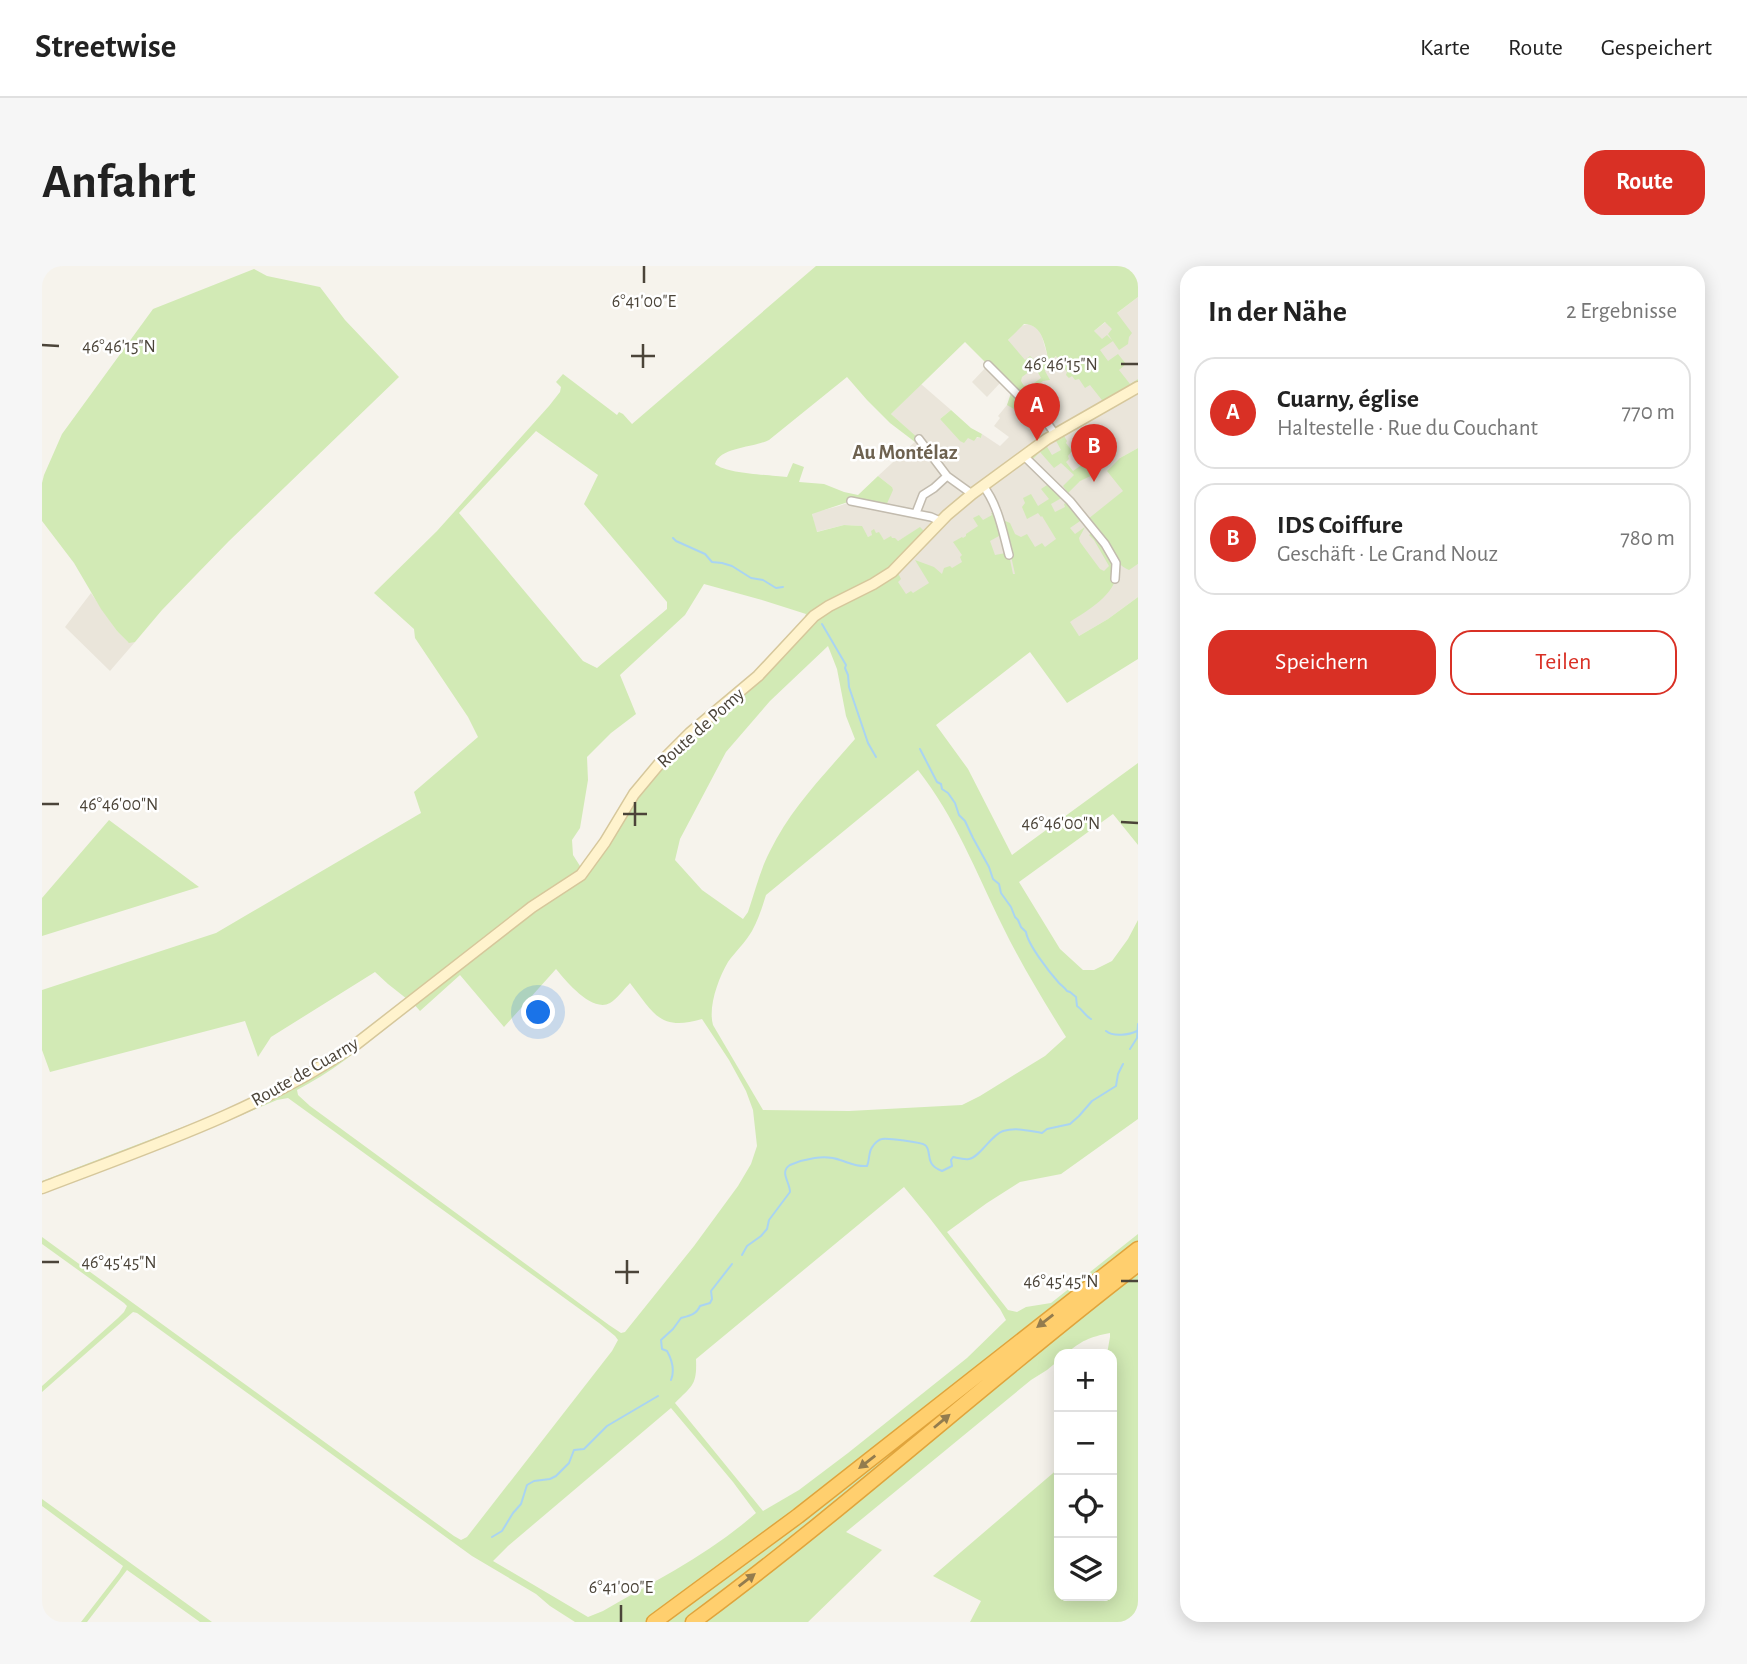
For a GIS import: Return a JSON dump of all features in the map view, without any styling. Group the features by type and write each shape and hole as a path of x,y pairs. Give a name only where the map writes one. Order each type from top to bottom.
{"highway":[{"path":"654,1622 808,1509 1138,1249"},
{"path":"693,1622 1138,1264"}],"street":[{"path":"988,365 1020,397 1035,405 1055,434"},
{"name":"Route de Pomy","path":"574,881 588,866 634,794 667,756 758,676 814,616 896,569 940,522 972,494 1055,434 1138,387"},
{"path":"919,439 947,476 972,494"},
{"path":"1024,456 1070,501 1105,544 1116,563 1115,579"},
{"path":"916,513 920,498 947,476"},
{"path":"984,486 997,514 1009,555"},
{"path":"851,500 931,516 940,522"},
{"name":"Route de Cuarny","path":"42,1188 178,1136 285,1088 334,1060 532,907 574,881"}],"shaded area":[{"path":"1138,297 1138,448 1120,458 1133,567 1138,564 1138,597 1108,619 1079,636 903,605 873,584 920,528 898,541 884,540 879,533 868,537 861,526 844,525 816,532 812,513 892,487 878,476 918,439 891,414 921,384 951,410 940,419 968,437 981,438 982,434 1000,446 1009,437 994,426 1012,393 1001,382 987,397 972,382 1020,326 1029,324 1038,329 1049,361"},
{"path":"91,593 117,631 128,642 135,642 110,671 65,627"}],"green space":[{"path":"816,266 1138,266 1138,297 1117,313 1132,333 1128,344 1119,350 1113,341 1100,350 1108,361 1118,354 1126,364 1119,370 1130,384 1138,379 1138,385 1105,404 1090,385 1085,388 1079,379 1075,380 1072,376 1069,378 1056,356 1049,362 1039,332 1024,324 1008,340 1025,360 1030,356 1037,362 1041,358 1045,360 1045,371 1050,380 1036,386 1034,383 1041,378 1036,369 1039,367 1036,362 1028,365 1030,371 1021,381 1024,386 1032,384 1034,387 1031,398 1024,392 1014,409 1007,405 1011,393 965,342 891,414 919,439 915,442 890,423 847,377 769,440 723,454 715,464 739,472 787,477 793,463 804,467 799,482 824,484 858,495 878,476 893,490 885,508 851,501 812,514 817,532 844,525 862,526 868,537 874,529 884,540 891,536 898,541 920,527 928,535 896,569 901,579 898,582 906,594 911,591 913,593 929,583 915,560 934,567 942,574 944,568 952,568 962,562 962,555 953,542 978,526 973,518 979,515 983,520 994,512 1000,532 999,536 990,541 995,555 1009,555 1015,574 1003,520 1010,523 1015,534 1021,537 1027,534 1035,547 1042,543 1045,547 1056,539 1042,516 1038,513 1027,519 1022,507 1025,503 1023,498 1031,494 1038,506 1049,499 1041,489 1050,483 1065,496 1051,504 1055,512 1065,507 1064,504 1068,501 1083,519 1070,528 1075,534 1085,527 1079,538 1080,542 1100,569 1104,571 1109,566 1089,535 1095,531 1116,564 1117,574 1109,591 1070,622 1079,636 1138,597 1138,659 1067,703 1030,652 936,725 968,769 1012,855 1138,763 1138,845 1113,814 1019,882 1060,949 1083,970 1094,970 1112,961 1138,920 1138,1119 1061,1174 1020,1182 947,1232 1008,1310 1017,1312 1026,1307 1051,1303 1138,1234 1138,1622 970,1622 981,1601 933,1576 1054,1472 1054,1601 1117,1601 1117,1349 1108,1349 1110,1333 1091,1338 1073,1349 1054,1349 1054,1364 1031,1380 846,1532 882,1550 808,1622 575,1622 536,1594 472,1556 137,1313 133,1312 42,1392 42,1386 118,1318 127,1306 42,1244 42,1237 461,1540 467,1537 612,1351 618,1340 599,1323 288,1098 42,1193 42,1181 243,1104 332,1057 407,999 375,972 271,1037 258,1057 245,1021 50,1072 42,1050 42,990 216,933 421,813 414,792 478,737 468,717 415,638 414,629 374,593 437,531 549,406 560,392 561,387 556,382 563,374 617,415 619,412 632,424","holes":["1105,322 1112,329 1108,334 1112,340 1107,335 1102,339 1094,331","536,431 598,475 584,504 667,602 667,609 597,668 583,661 459,513","704,584 806,614 803,621 763,663 626,799 580,866 573,855 572,840 580,828 588,780 587,757 611,733 636,714 620,675 685,615","828,646 837,669 846,716 855,739 809,792 778,835 766,858 748,912 743,919 702,890 675,860 680,839 726,752 770,701","918,770 954,826 1017,954 1066,1037 1045,1056 962,1105 849,1111 763,1110 713,1025 712,1010 724,969 752,931 766,895","556,969 580,994 595,1004 610,1003 630,983 652,1011 666,1021 676,1023 702,1019 746,1091 753,1110 757,1146 751,1164 694,1246 625,1332 621,1333 609,1325 298,1095 297,1090 333,1069 366,1044 388,1027 384,1024 412,1002 420,1011 460,975 504,1027","904,1187 1006,1320 967,1358 848,1453 799,1490 763,1511 675,1403 693,1384 696,1359","671,1408 756,1513 682,1566 588,1617 493,1561"]},
{"path":"254,269 267,276 320,287 345,320 399,377 229,541 135,642 129,643 101,609 74,563 42,521 44,475 62,434 153,309"},
{"path":"951,410 982,434 981,438 977,437 974,441 968,438 964,443 960,441 940,419"},
{"path":"1063,434 1072,451 1066,462 1073,471 1089,457 1090,464 1097,473 1080,481 1068,493 1063,486 1074,475 1061,463 1054,468 1040,452 1032,460 1030,457 1046,445 1052,455 1061,450 1055,439"},
{"path":"1138,448 1138,564 1129,570 1112,555 1088,519 1123,491 1107,471 1120,458"},
{"path":"109,820 199,887 42,936 42,898"},
{"path":"42,1499 212,1622 200,1622 127,1570 87,1622 81,1622 123,1566 42,1506"}],"waterway":[{"path":"673,538 705,554 712,562 732,566 751,578 763,580 776,588 783,587"},
{"path":"822,624 846,665 849,687 868,743 876,757"},
{"path":"920,749 937,782 955,803 993,879 999,884 1001,893 1035,951 1059,983 1076,997 1077,1006 1091,1019"},
{"path":"1130,1049 1137,1038 1138,1024"},
{"path":"1106,1031 1121,1035 1137,1031"},
{"path":"742,1255 747,1246 767,1229 769,1220 790,1192 785,1174 790,1165 808,1159 828,1157 867,1166 871,1148 881,1139 885,1139 925,1145 932,1165 942,1171 952,1166 953,1157 973,1157 1003,1131 1018,1129 1042,1133 1047,1129 1070,1124 1092,1101 1116,1086 1123,1064"},
{"path":"671,1380 672,1361 667,1351 662,1349 661,1340 681,1318 692,1315 700,1306 710,1303 711,1291 732,1264"},
{"path":"492,1537 502,1531 521,1504 527,1485 556,1476 569,1463 574,1450 584,1449 607,1426 658,1396"}],"place":[{"name":"Cuarny, église","path":"1037,441"},
{"name":"IDS Coiffure","path":"1094,482"}],"district":[{"name":"Au Montélaz","path":"905,452"}]}
